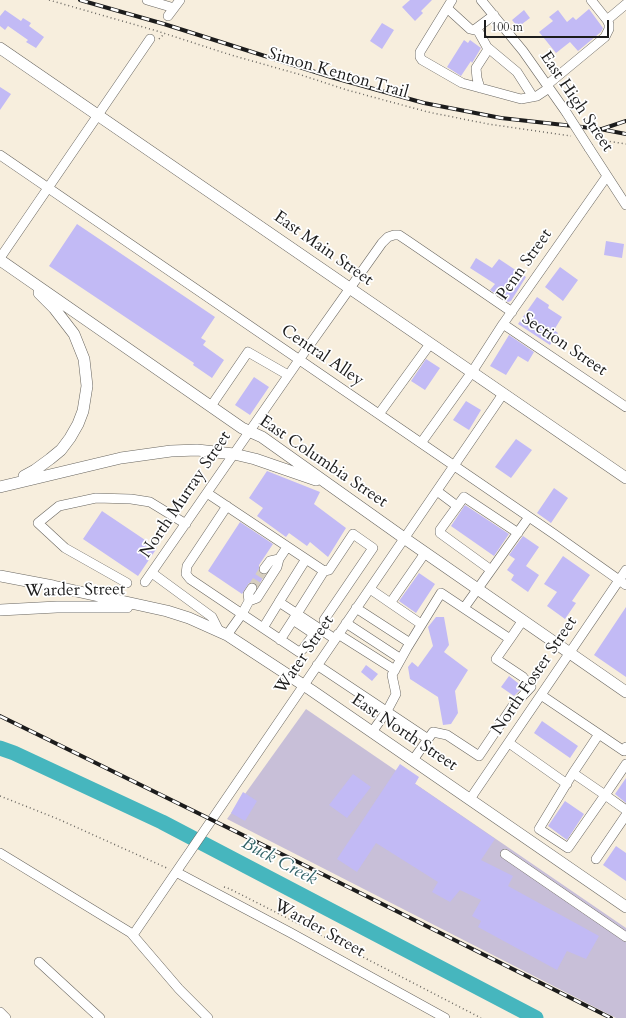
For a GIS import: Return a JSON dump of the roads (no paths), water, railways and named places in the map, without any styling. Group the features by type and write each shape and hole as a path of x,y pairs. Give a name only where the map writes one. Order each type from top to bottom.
{"main road":[{"name":"East Main Street","path":"0,48 626,478"},
{"name":"East Columbia Street","path":"0,259 211,406 249,431 262,437 425,553 626,692"},
{"path":"3,486 35,470 50,459 65,444 70,438 81,417 86,399 87,386 84,359 74,334 54,308 20,274"},
{"path":"3,486 121,458 149,453 197,450 234,454 255,459 292,470 331,486"},
{"path":"0,576 152,608"},
{"name":"Warder Street","path":"0,610 57,607 152,608"},
{"name":"East North Street","path":"152,608 189,618 223,633 304,685 626,907"}],"street":[{"path":"147,0 174,8"},
{"path":"168,16 180,0"},
{"path":"494,16 477,29 470,29 449,4 420,52 420,58 462,83 521,100 534,97 548,87 605,37 609,29 609,24 591,0"},
{"name":"East High Street","path":"487,2 494,16 522,51 566,112 626,205"},
{"path":"607,20 626,4"},
{"path":"477,29 487,47 517,72 534,97"},
{"path":"0,259 150,39"},
{"path":"480,88 476,68 487,50 487,47"},
{"name":"Central Alley","path":"0,155 529,517 622,583"},
{"name":"Penn Street","path":"421,443 472,372 503,324 510,310 607,176"},
{"name":"North Murray Street","path":"146,582 249,431 382,243 388,237 394,235 403,238"},
{"name":"Section Street","path":"403,238 510,310"},
{"name":"Section Street","path":"503,324 626,407"},
{"path":"379,414 430,344"},
{"path":"211,406 248,352 288,376"},
{"name":"Water Street","path":"133,935 503,394"},
{"path":"437,491 457,506"},
{"path":"207,493 287,548 324,571"},
{"path":"128,583 65,548 38,523 59,506 96,498 131,499 150,502 186,524"},
{"path":"491,570 440,533 440,530 457,506 463,498 466,498 518,533"},
{"path":"227,506 187,566 186,574 190,579 280,640 299,652 303,649 319,627 373,548 353,534 328,570 324,571 280,640"},
{"path":"464,608 529,517"},
{"path":"152,573 212,617 223,633 242,614 250,601 257,598 277,567 279,559 287,548"},
{"path":"391,602 425,553"},
{"path":"264,569 270,561 279,559"},
{"path":"263,628 306,559"},
{"name":"North Foster Street","path":"470,800 570,652 622,583 626,570"},
{"path":"250,601 248,594 252,588"},
{"path":"370,589 421,624"},
{"path":"372,732 387,711 396,694 392,675 421,624 441,593 510,639"},
{"path":"279,602 295,617 337,636 395,670"},
{"path":"356,608 410,643"},
{"path":"413,760 433,732 446,735 479,756 512,707 531,687 523,677 496,659 523,620"},
{"path":"346,624 401,659"},
{"path":"317,665 428,739"},
{"path":"541,695 598,734 625,750"},
{"path":"531,842 598,734"},
{"path":"509,743 567,784"},
{"path":"559,861 626,764"},
{"path":"573,773 626,810"},
{"path":"596,859 626,815"},
{"path":"539,829 568,848"},
{"path":"0,854 133,935 179,990 208,1018"},
{"path":"505,854 626,938"},
{"name":"Warder Street","path":"176,872 291,933 434,1015 445,1018"},
{"path":"39,962 100,1018"},
{"path":"0,1012 6,1018"}],"waterway":[{"name":"Buck Creek","path":"0,748 14,753 162,822 536,1018"}],"tunnel":[{"path":"252,588 264,569"}],"railway":[{"path":"80,0 164,24 331,77 424,103 501,118 600,129 626,134"},
{"path":"602,129 626,121"},
{"path":"0,716 611,1018"}]}
